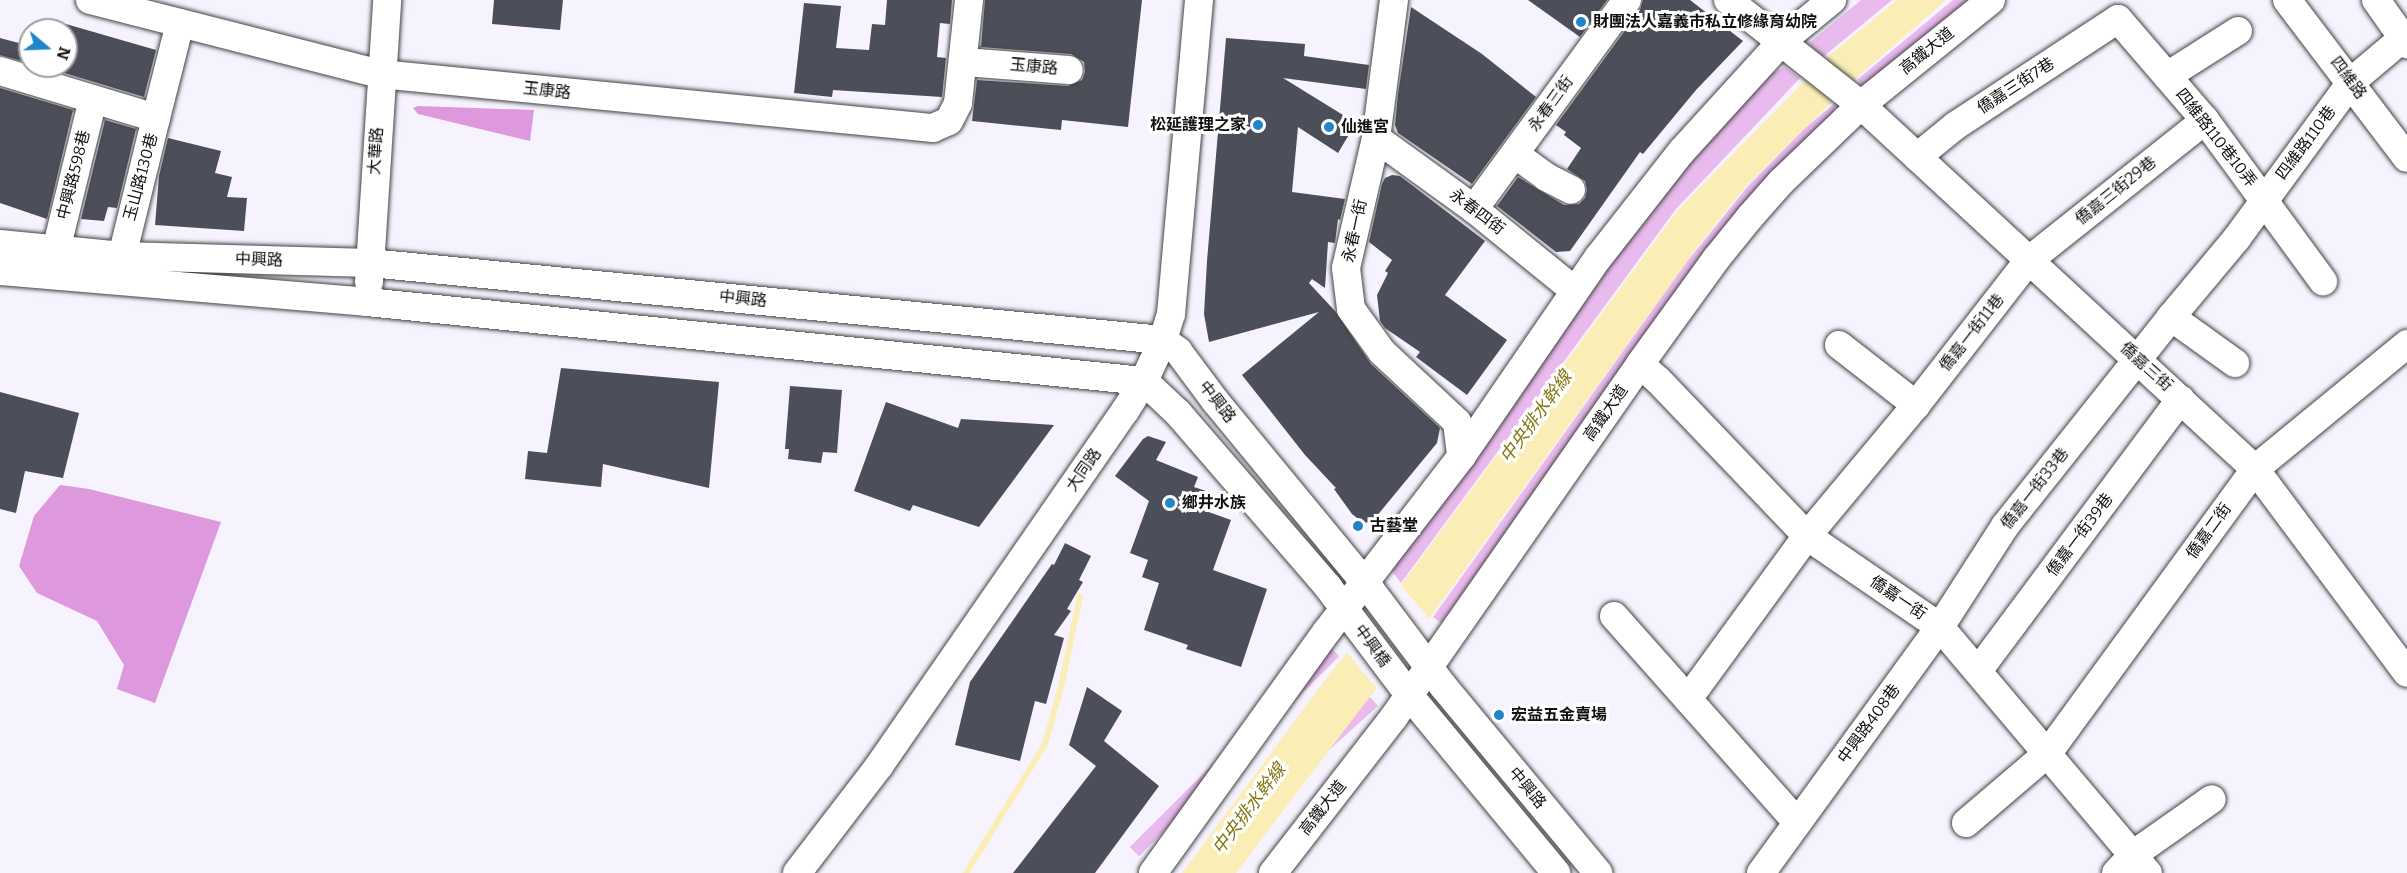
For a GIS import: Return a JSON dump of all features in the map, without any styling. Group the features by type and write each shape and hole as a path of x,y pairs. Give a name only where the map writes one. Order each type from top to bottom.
{"street":[{"name":"玉康路","path":"90,0 175,14 380,74 933,128 949,121 958,103 969,0"},
{"name":"大華路","path":"367,302 380,74 387,0"},
{"name":"大同路","path":"797,873 879,766 1144,381 1163,340 1171,314 1199,0"},
{"name":"永春一街","path":"1394,0 1376,138 1347,268 1351,309 1382,352 1457,422 1461,457"},
{"name":"永春三街","path":"1474,209 1628,0"},
{"name":"僑嘉三街","path":"1728,0 1854,100 2028,261 2138,358 2255,469 2407,673"},
{"path":"1153,873 1461,457 1575,291 1682,151 1782,41 1832,0"},
{"name":"高鐵大道","path":"1274,873 1420,657 1716,259 1854,100 1991,0"},
{"name":"四維路","path":"2288,0 2407,158"},
{"path":"2376,0 2405,41"},
{"path":"156,118 175,14"},
{"name":"四維路110巷10弄","path":"2118,19 2205,120 2264,200"},
{"name":"僑嘉三街7巷","path":"1917,157 1955,126 2118,19"},
{"name":"四維路110巷10弄","path":"2167,76 2238,31"},
{"name":"四維路110巷","path":"2138,358 2236,238 2351,82 2405,41"},
{"name":"玉康路","path":"964,62 1068,70"},
{"name":"玉山路130巷","path":"0,71 156,118 122,256"},
{"name":"中興路598巷","path":"56,250 93,99"},
{"name":"僑嘉三街29巷","path":"2028,261 2205,120"},
{"name":"永春四街","path":"1376,138 1474,209 1575,291"},
{"path":"1512,158 1523,160 1546,177 1571,190"},
{"path":"2264,200 2323,281"},
{"name":"中興路","path":"0,244 122,256 370,263 1163,340 1178,351 1216,402 1367,585"},
{"name":"僑嘉一街11巷","path":"1808,536 1916,405 2028,261"},
{"name":"中興路","path":"0,271 367,302 1144,381"},
{"path":"2171,316 2235,363"},
{"name":"僑嘉二街","path":"1966,823 2048,753 2255,469 2407,344"},
{"path":"1839,345 1916,405"},
{"name":"僑嘉一街33巷","path":"1940,627 2005,526 2138,358"},
{"name":"僑嘉一街","path":"1640,364 1808,536 1940,627 2048,753 2133,867 2211,799"},
{"path":"1144,381 1178,413 1348,612"},
{"name":"僑嘉一街39巷","path":"1978,671 2181,399"},
{"path":"1688,699 1808,536"},
{"name":"中興橋","path":"1367,585 1420,657"},
{"name":"中興橋","path":"1348,612 1401,685"},
{"path":"1614,616 1797,822"},
{"name":"中興路408巷","path":"1761,873 1940,627"},
{"name":"中興路","path":"1420,657 1598,873"},
{"name":"中興路","path":"1401,685 1556,873"}],"shaded area":[{"path":"1861,0 1892,0 1823,57 1808,44"},
{"path":"1953,0 1977,0 1865,86 1859,82 1858,79"},
{"path":"1785,67 1800,78 1676,209 1401,583 1389,567 1686,162 1770,74"},
{"path":"1835,103 1834,113 1622,373 1441,623 1433,617 1686,263 1748,186 1805,128"},
{"path":"418,106 534,110 530,141 418,114 413,108"},
{"path":"60,485 89,489 221,522 155,703 117,689 124,665 97,621 37,593 19,566 34,516"},
{"path":"1330,647 1339,656 1139,856 1130,847"},
{"path":"1370,697 1378,706 1215,853 1207,844"}],"water":[{"name":"中央排水幹線","path":"1897,0 1946,0 1854,80 1746,186 1701,242 1432,615 1236,873 1182,873 1329,675 1404,581 1678,210 1830,55"}],"pier":[{"path":"1399,583 1431,621 1378,690 1345,650"}],"building":[{"path":"494,0 563,0 560,30 492,24"},
{"path":"887,0 952,0 950,24 940,23 937,57 946,58 942,97 833,90 832,97 794,93 804,3 841,6 836,48 869,50 872,24 885,25"},
{"path":"985,0 1142,0 1128,127 1062,120 1061,130 972,121 977,80 1068,86 1082,80 1085,72 1084,62 1071,54 981,47"},
{"name":"財團法人嘉義市私立修緣育幼院","path":"1528,0 1607,0 1580,37"},
{"path":"1643,0 1690,0 1743,41 1696,90 1643,154 1640,152 1570,251 1556,252 1497,206 1518,177 1564,205 1579,204 1585,198 1587,190 1585,181 1567,169 1581,148 1564,135 1566,132 1556,125 1640,10"},
{"path":"1411,7 1482,54 1536,97 1472,184 1398,133 1395,125"},
{"path":"78,27 156,50 144,97 78,77"},
{"path":"0,38 18,43 18,60 0,55"},
{"path":"1226,38 1305,44 1304,56 1369,65 1366,89 1283,78 1356,123 1338,153 1298,127 1292,192 1345,199 1340,220 1338,219 1335,243 1328,242 1325,288 1312,279 1309,283 1335,311 1371,364 1440,428 1437,443 1371,523 1362,522 1352,514 1334,489 1336,488 1305,455 1242,375 1319,312 1209,342 1204,314"},
{"path":"0,88 73,110 47,219 0,203"},
{"path":"105,120 136,129 117,208 108,207 104,221 81,219"},
{"path":"168,138 221,151 215,173 232,177 227,197 247,198 244,231 155,225 159,176"},
{"path":"1392,175 1400,176 1485,241 1445,295 1507,340 1467,395 1416,357 1420,352 1385,328 1380,321 1377,295 1388,273 1385,271 1392,260 1369,242 1382,184 1385,178"},
{"path":"561,368 719,382 709,488 603,464 601,487 525,479 528,451 547,453"},
{"path":"790,386 842,390 837,453 823,452 821,463 788,459 789,449 785,449"},
{"path":"0,392 79,413 63,478 25,471 16,513 0,509"},
{"path":"886,402 958,428 961,419 1054,425 979,527 913,505 910,511 854,491"},
{"path":"1148,436 1166,442 1156,460 1198,477 1194,487 1209,492 1203,510 1231,520 1213,570 1267,589 1241,667 1186,649 1188,645 1144,630 1159,583 1142,577 1148,560 1130,553 1149,501 1115,476 1143,439"},
{"path":"1065,543 1091,556 1079,580 1083,582 1067,609 1071,611 1054,635 1064,638 1046,704 1035,701 1020,761 955,745 970,682 1052,564 1054,565"},
{"path":"1087,687 1122,711 1104,741 1159,786 1095,873 1013,873 1096,766 1069,745"}],"waterway":[{"path":"966,873 1045,744 1061,687 1080,597"}],"place":[{"name":"財團法人嘉義市私立修緣育幼院","path":"1581,22"},
{"name":"松延護理之家","path":"1258,125"},
{"name":"仙進宮","path":"1329,127"},
{"name":"鄉井水族","path":"1170,503"},
{"name":"古藝堂","path":"1358,526"},
{"name":"宏益五金賣場","path":"1499,715"}]}
